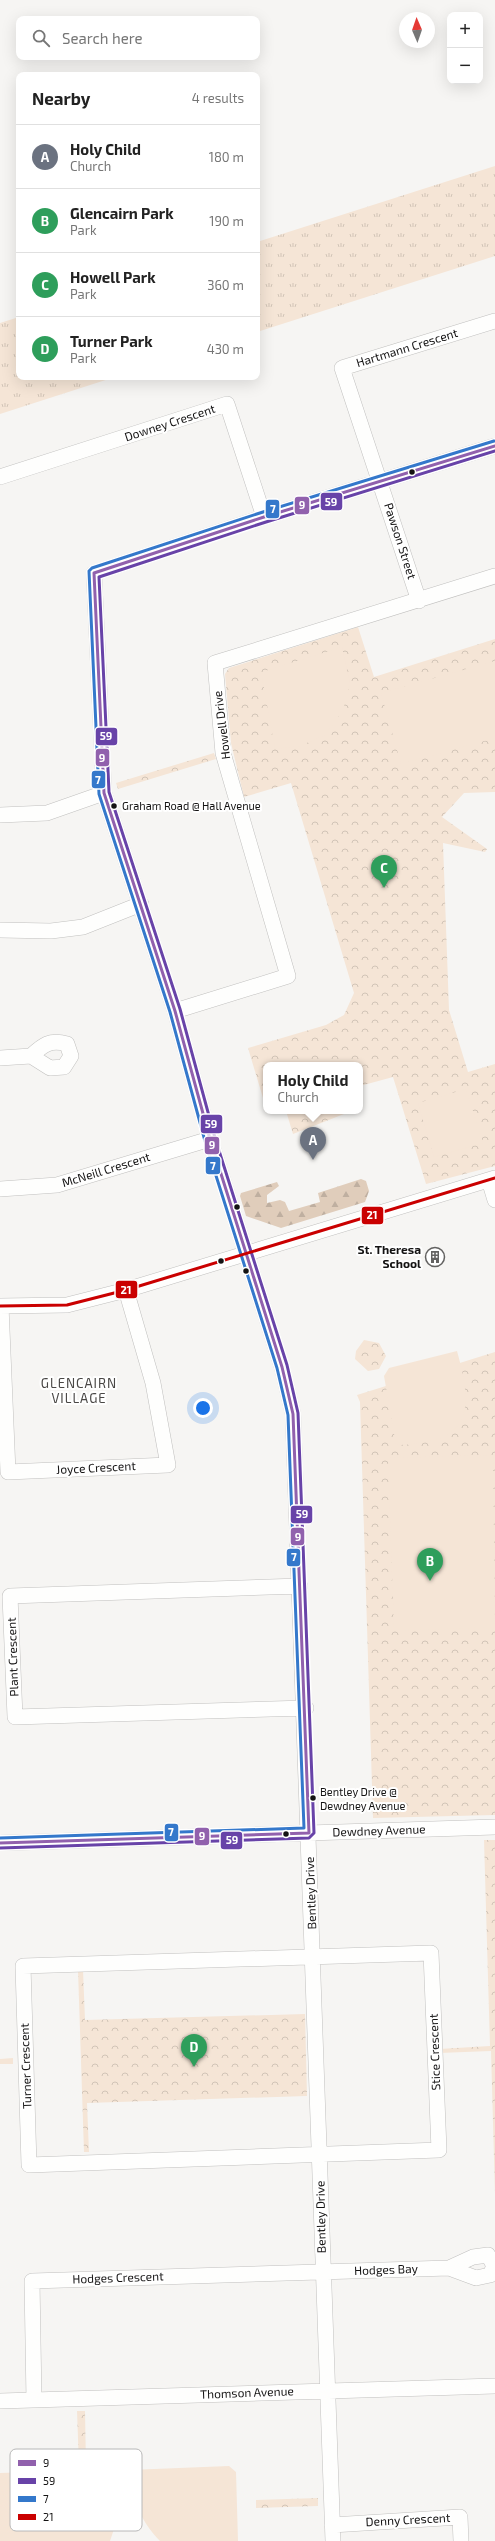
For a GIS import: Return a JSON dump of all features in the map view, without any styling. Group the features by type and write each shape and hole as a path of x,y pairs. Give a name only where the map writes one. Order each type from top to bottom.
{"street":[{"name":"Hartmann Crescent","path":"381,481 342,368 495,321"},
{"name":"Downey Crescent","path":"0,477 227,404 264,517"},
{"path":"264,517 495,446"},
{"name":"Pawson Street","path":"381,481 419,601"},
{"name":"Bentley Drive","path":"264,517 94,574 104,793 175,1011 210,1138 282,1367 293,1414 306,1708 312,1957 320,2155 326,2391 333,2541"},
{"name":"Howell Drive","path":"175,1011 288,976 223,753 215,663 419,601 495,576"},
{"path":"0,815 47,813 104,793"},
{"path":"0,930 50,931 82,926 141,904"},
{"path":"0,1058 31,1056"},
{"name":"McNeill Crescent","path":"0,1189 57,1184 210,1138"},
{"path":"0,1306 67,1305 126,1290 247,1252 492,1179 495,1200"},
{"name":"Joyce Crescent","path":"0,1306 8,1472 168,1465 153,1383 126,1290"},
{"name":"Plant Crescent","path":"300,1586 10,1596 15,1717 306,1708"},
{"name":"Dewdney Avenue","path":"0,1843 495,1827"},
{"name":"Stice Crescent","path":"312,1957 431,1953 439,2150 320,2155"},
{"name":"Turner Crescent","path":"312,1957 23,1966 29,2165 320,2155"},
{"name":"Hodges Bay","path":"323,2272 449,2268"},
{"name":"Hodges Crescent","path":"34,2400 32,2280 323,2272"},
{"name":"Thomson Avenue","path":"0,2401 495,2386"},
{"name":"Denny Crescent","path":"332,2525 460,2517 461,2541"}],"green space":[{"path":"495,166 495,256 260,331 260,241"},
{"path":"16,318 16,380 106,380 0,414 0,323"},
{"path":"358,627 374,677 495,639 495,792 464,793 442,817 487,849 485,852 443,843 449,1010 468,1072 495,1064 495,1166 426,1184 393,1077 363,1085 363,1062 263,1062 263,1098 248,1048 326,1025 344,1015 354,993 291,783 244,797 231,743 225,674 229,668"},
{"path":"342,647 350,683 343,710 325,735 300,746 275,749 262,677 265,671"},
{"path":"495,661 495,738 401,764 381,693"},
{"path":"214,753 216,759 118,789 116,783"},
{"path":"466,1089 483,1143 434,1157 418,1103"},
{"path":"287,1114 344,1114 293,1134"},
{"path":"361,1179 366,1181 369,1191 365,1202 281,1228 246,1216 240,1196 241,1193 277,1182 279,1186 267,1195 267,1203 280,1200 285,1202 289,1211 320,1202 318,1193"},
{"path":"364,1340 379,1343 386,1356 379,1369 368,1371 355,1359 356,1351"},
{"path":"457,1351 463,1373 465,1392 465,1408 461,1421 452,1431 439,1438 420,1443 396,1445 384,1376 389,1368"},
{"path":"495,1352 495,1815 373,1818 360,1402 357,1395"},
{"path":"493,1455 495,1627 394,1631 388,1458"},
{"path":"484,1840 495,1840 495,2194 491,2051 439,2053 439,2049 490,2046"},
{"path":"78,1970 83,1970 85,2020 305,2014 307,2096 87,2103 89,2152 84,2152"},
{"path":"13,2058 13,2064 0,2064 0,2059"},
{"path":"77,2411 85,2411 86,2449 78,2449"},
{"path":"229,2466 236,2472 238,2541 160,2541 147,2526 142,2517 142,2469"},
{"path":"0,2473 10,2473 10,2531 113,2531 110,2541 0,2541"},
{"path":"318,2498 318,2506 256,2508 256,2500"}],"transit line":[{"name":"7","path":"0,1838 304,1828 288,1415 277,1368 205,1141 170,1012 99,794 89,571 92,568 263,512 494,441"},
{"name":"9","path":"0,1843 309,1833 293,1414 282,1367 210,1139 175,1011 104,793 94,573 264,517 495,446"},
{"name":"59","path":"0,1848 309,1838 314,1833 298,1413 287,1365 215,1138 180,1009 109,792 99,577 266,522 495,451"},
{"name":"21","path":"0,1306 67,1305 126,1290 495,1178"}],"place":[{"name":"Graham Road @ Hall Avenue","path":"114,806"},
{"name":"Howell Park","path":"384,888"},
{"name":"Holy Child","path":"313,1160"},
{"name":"St. Theresa School","path":"435,1257"},
{"name":"Glencairn Park","path":"430,1581"},
{"name":"Bentley Drive @ Dewdney Avenue","path":"313,1798"},
{"name":"Turner Park","path":"194,2067"}],"district":[{"name":"GLENCAIRN VILLAGE","path":"79,1390"}]}
